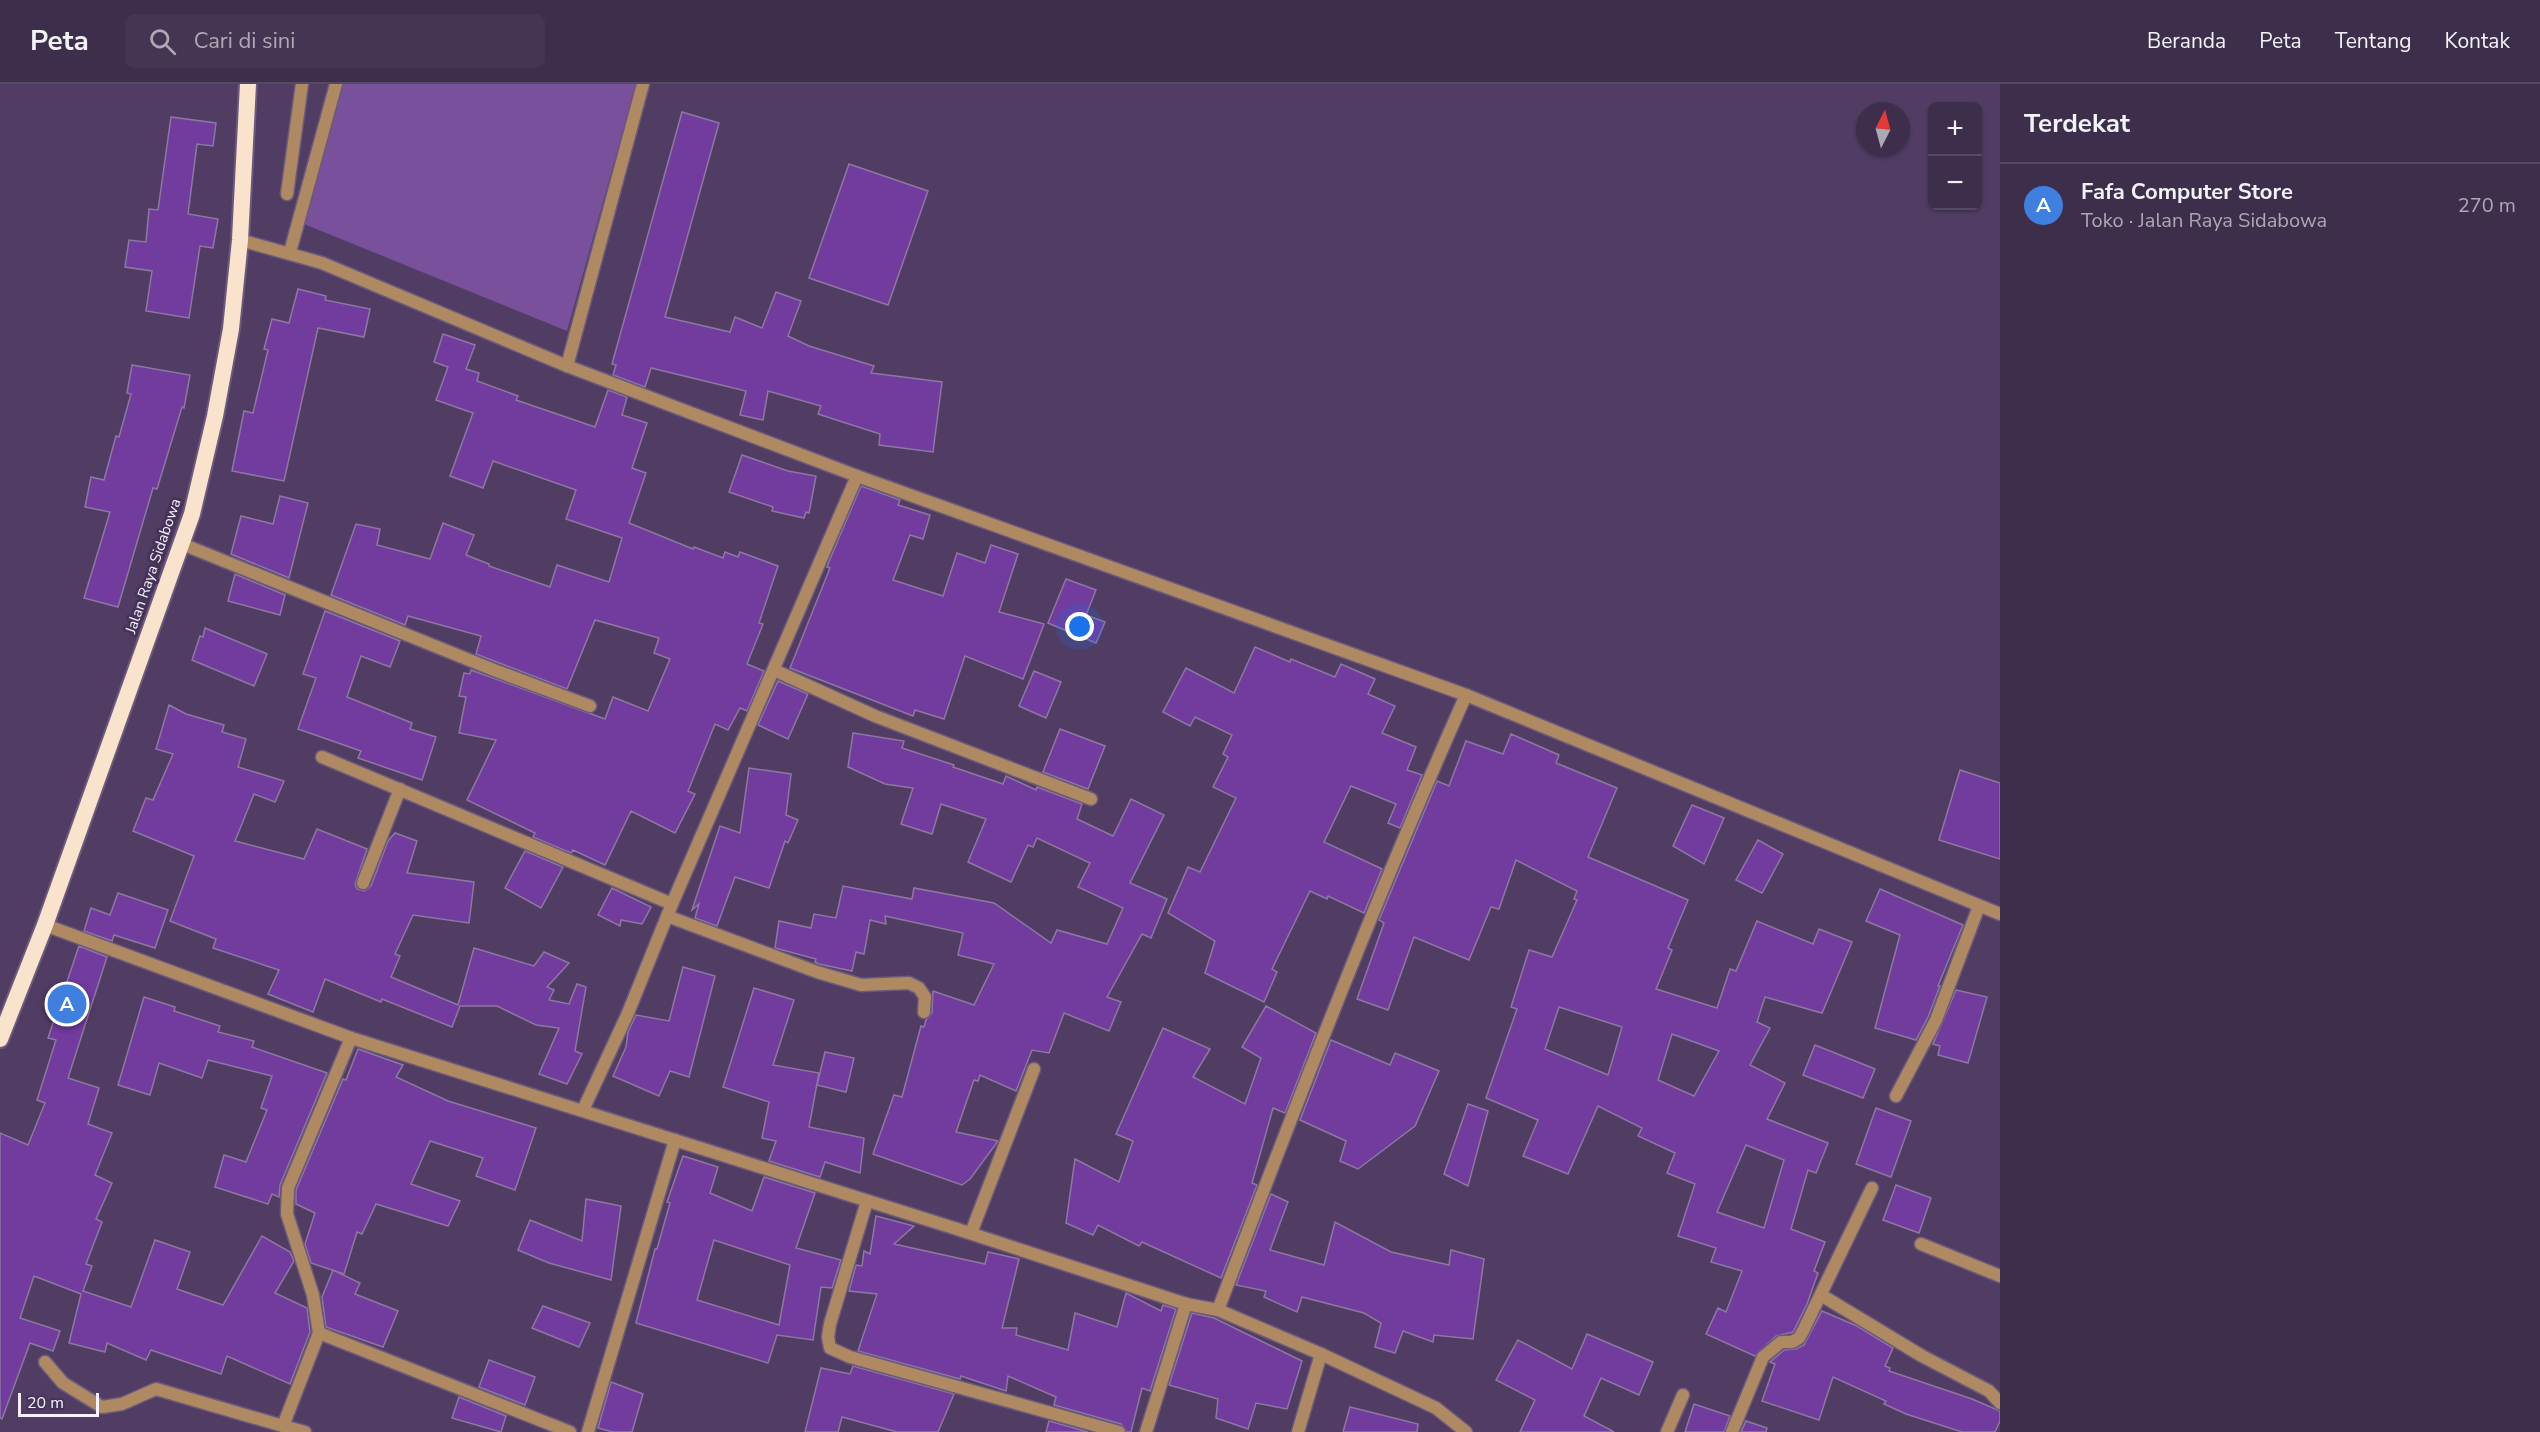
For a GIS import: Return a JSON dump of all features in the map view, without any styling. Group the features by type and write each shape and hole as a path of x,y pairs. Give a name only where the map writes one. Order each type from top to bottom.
{"highway":[{"name":"Jalan Raya Sidabowa","path":"0,1039 45,925 192,514 215,416 231,329 240,240 248,84"}],"street":[{"path":"287,194 302,84"},
{"path":"290,252 336,84"},
{"path":"567,366 643,84"},
{"path":"240,240 290,252 322,263 567,366 857,476 1466,695 2000,914"},
{"path":"583,1110 628,1013 672,904 857,476"},
{"path":"182,544 494,670 590,706"},
{"path":"774,670 875,716 1091,799"},
{"path":"1218,1310 1268,1176 1407,831 1466,695"},
{"path":"322,757 672,904"},
{"path":"363,883 400,789"},
{"path":"1896,1096 1936,1020 1980,906"},
{"path":"667,916 817,972 861,985 909,983 919,988 925,997 924,1012"},
{"path":"45,925 351,1038 971,1233 1186,1304 1218,1310 1321,1354 1436,1408 1466,1432"},
{"path":"283,1426 319,1333 314,1295 287,1214 288,1188 351,1038"},
{"path":"971,1233 1034,1069"},
{"path":"588,1432 675,1140"},
{"path":"1732,1432 1763,1357 1781,1342 1792,1342 1799,1338 1872,1188"},
{"path":"867,1201 830,1324 828,1337 830,1347 850,1357 1119,1432"},
{"path":"1922,1244 2000,1276"},
{"path":"1821,1295 1922,1356 1989,1391 2000,1403"},
{"path":"1146,1432 1186,1304"},
{"path":"319,1333 570,1432"},
{"path":"1298,1432 1321,1354"},
{"path":"45,1362 63,1383 102,1407 122,1404 156,1389 304,1432"},
{"path":"1667,1432 1683,1395"}],"shaded area":[{"path":"342,84 636,84 567,331 304,224"}],"building":[{"path":"682,112 719,123 665,317 730,332 735,317 762,328 776,292 801,301 788,336 809,346 874,366 871,373 942,382 933,452 879,445 880,434 818,414 821,406 768,391 763,420 740,415 746,391 651,368 645,387 613,375 616,365 612,364"},
{"path":"171,117 216,123 213,146 197,144 188,214 218,219 213,248 200,246 189,318 146,311 152,271 125,267 129,240 146,242 149,209 158,210"},
{"path":"849,164 928,191 888,305 809,278"},
{"path":"298,289 326,296 325,300 370,309 364,337 318,328 284,481 232,471 244,411 253,413 268,350 264,349 272,319 289,323"},
{"path":"443,334 475,345 466,369 479,373 477,381 518,396 516,400 595,427 608,390 627,397 622,415 647,423 632,468 646,473 629,523 693,549 694,547 723,558 725,552 738,557 740,552 778,566 759,623 763,624 747,664 764,671 747,711 740,708 728,730 715,724 688,791 695,794 675,833 631,811 605,865 573,850 571,853 533,837 535,833 467,800 496,740 459,733 466,697 459,696 464,673 470,674 471,670 605,719 613,697 648,711 670,659 654,653 659,638 595,620 567,689 476,654 481,636 408,616 405,625 331,595 356,524 380,529 377,545 430,559 443,523 474,535 466,555 489,564 489,566 550,587 557,565 609,582 622,538 566,519 576,490 493,461 483,488 450,476 473,413 436,400 448,367 434,362"},
{"path":"132,365 190,375 184,408 182,407 157,489 153,488 118,607 84,598 110,512 85,507 91,477 104,480 116,436 119,437 131,394 127,393"},
{"path":"742,455 788,471 816,476 809,513 806,512 804,518 772,511 773,507 729,492"},
{"path":"861,486 900,500 898,505 930,515 923,539 910,535 893,580 943,596 957,553 985,563 991,545 1018,554 999,612 1044,624 1023,679 965,656 944,719 915,710 913,716 790,668 830,568 827,567 830,559"},
{"path":"280,496 308,503 289,578 231,554 241,516 273,524"},
{"path":"235,574 285,595 280,615 228,601"},
{"path":"1066,579 1096,590 1086,615 1105,622 1096,643 1048,623"},
{"path":"325,611 400,641 390,667 361,656 347,697 412,723 410,729 436,737 422,780 358,758 361,751 298,729 316,678 303,674"},
{"path":"205,628 267,654 254,686 192,660"},
{"path":"1255,647 1335,677 1341,664 1375,679 1368,694 1395,706 1382,733 1416,747 1407,770 1422,775 1400,828 1388,823 1396,804 1351,786 1324,842 1382,869 1364,913 1328,896 1327,899 1310,891 1272,969 1277,972 1264,1002 1205,973 1215,941 1168,913 1188,867 1200,872 1236,798 1213,787 1228,757 1223,754 1232,735 1195,717 1190,726 1163,712 1186,668 1234,693"},
{"path":"1034,671 1061,682 1046,718 1019,706"},
{"path":"778,681 808,694 788,739 758,725"},
{"path":"169,705 186,714 224,725 222,732 246,739 238,767 284,781 275,802 254,794 235,841 304,859 317,829 367,849 355,884 357,889 364,891 371,886 388,841 395,833 417,841 407,873 474,882 469,923 413,915 395,954 400,956 391,977 458,1005 474,948 534,966 544,952 569,963 547,987 554,990 549,1000 569,1004 577,984 586,987 575,1051 582,1054 567,1084 539,1074 559,1028 536,1025 497,1006 460,1006 452,1027 325,979 313,1012 268,994 279,970 213,948 216,939 170,921 194,856 133,831 146,798 153,800 173,754 156,749"},
{"path":"1060,729 1105,746 1088,789 1043,772"},
{"path":"853,733 904,741 902,748 954,765 953,767 1003,784 1006,776 1036,790 1037,787 1082,804 1077,819 1113,836 1131,799 1164,815 1130,883 1167,899 1151,938 1142,934 1107,997 1121,1002 1109,1031 1064,1013 1049,1053 1032,1050 1016,1091 980,1075 978,1081 974,1080 956,1132 998,1141 970,1179 962,1185 873,1154 894,1095 902,1097 921,1026 924,1027 932,1013 933,991 974,1005 994,964 958,955 963,933 885,916 886,924 870,920 864,954 856,952 852,971 819,964 815,962 816,959 775,948 779,921 811,928 814,914 836,918 843,886 912,899 914,888 994,903 1051,943 1057,930 1107,944 1123,908 1078,887 1090,863 1037,838 1033,847 1028,845 1011,882 968,862 986,819 941,804 932,834 901,824 913,788 885,784 848,767"},
{"path":"1511,734 1559,755 1556,763 1617,788 1588,857 1688,900 1668,948 1672,950 1656,989 1717,1008 1730,969 1736,971 1757,921 1813,944 1819,929 1852,942 1822,1013 1765,997 1757,1022 1770,1028 1750,1065 1785,1083 1767,1119 1828,1143 1816,1173 1808,1170 1791,1229 1825,1242 1814,1271 1818,1273 1807,1304 1793,1332 1776,1336 1755,1356 1706,1334 1718,1308 1726,1312 1742,1271 1711,1262 1716,1248 1678,1236 1695,1184 1667,1173 1675,1153 1638,1136 1642,1128 1598,1106 1568,1174 1523,1156 1538,1120 1486,1098 1517,1009 1511,1007 1529,950 1552,957 1577,900 1574,899 1577,891 1516,860 1499,909 1491,907 1469,960 1414,937 1388,1010 1357,999 1384,923 1379,920 1437,781 1449,786 1466,741 1503,754","holes":["1559,1007 1622,1027 1608,1075 1545,1049","1672,1034 1719,1051 1694,1096 1658,1080","1746,1145 1784,1160 1764,1228 1717,1212"]},
{"path":"749,768 791,774 786,815 798,820 788,843 785,841 769,888 735,877 717,926 695,918 699,904 692,910 720,826 740,833"},
{"path":"1960,770 2000,783 2000,859 1939,840"},
{"path":"1692,805 1724,818 1704,864 1673,846"},
{"path":"1758,840 1783,854 1762,893 1736,880"},
{"path":"525,851 563,867 541,908 505,888"},
{"path":"612,888 651,907 642,924 621,920 620,926 598,915"},
{"path":"1880,889 1963,925 1928,1017 1916,1040 1875,1028 1900,935 1866,921"},
{"path":"118,893 168,910 155,948 114,935 112,941 84,931 91,908 110,915"},
{"path":"79,946 107,957 68,1078 99,1088 88,1124 112,1133 95,1175 112,1183 96,1219 102,1222 86,1264 92,1266 83,1291 131,1307 155,1240 190,1252 177,1289 223,1305 262,1236 290,1252 294,1261 275,1293 307,1308 310,1332 290,1384 227,1356 221,1374 151,1350 146,1360 107,1343 105,1352 69,1343 81,1294 34,1276 20,1318 60,1331 53,1351 30,1343 2,1419 0,1418 0,1133 28,1145 45,1103 37,1100 56,1040 48,1038"},
{"path":"683,967 715,976 689,1077 670,1071 659,1096 613,1076 626,1047 628,1032 636,1015 669,1021"},
{"path":"754,988 794,1000 773,1065 819,1073 809,1127 864,1138 860,1173 825,1162 820,1177 769,1161 776,1141 762,1138 769,1102 723,1087"},
{"path":"1956,990 1987,997 1968,1063 1938,1055 1940,1046 1933,1044"},
{"path":"144,997 175,1007 174,1011 220,1026 218,1032 254,1041 252,1047 327,1073 280,1185 279,1197 272,1194 268,1204 215,1187 224,1155 246,1162 267,1110 261,1108 272,1076 208,1060 202,1078 159,1063 150,1095 118,1085"},
{"path":"1266,1006 1316,1033 1285,1113 1273,1108 1252,1183 1257,1185 1221,1278 1142,1242 1139,1246 1098,1225 1093,1235 1066,1223 1075,1159 1119,1182 1133,1141 1116,1134 1163,1028 1210,1049 1193,1077 1245,1104 1261,1058 1242,1047"},
{"path":"1331,1040 1390,1065 1395,1053 1439,1071 1415,1126 1358,1169 1340,1161 1346,1141 1300,1120"},
{"path":"1815,1045 1875,1069 1863,1098 1803,1075"},
{"path":"358,1049 403,1065 396,1077 448,1101 536,1128 515,1190 476,1176 483,1158 430,1141 411,1184 460,1201 448,1226 376,1204 362,1234 357,1232 344,1274 311,1263 305,1244 315,1213 296,1204 296,1190"},
{"path":"825,1052 854,1058 846,1092 817,1085"},
{"path":"1468,1104 1488,1111 1468,1186 1444,1174"},
{"path":"1876,1108 1911,1121 1891,1177 1856,1164"},
{"path":"683,1156 718,1167 710,1193 752,1211 764,1177 815,1193 796,1248 841,1260 832,1288 821,1287 813,1340 777,1335 768,1363 636,1323 655,1249 657,1249 670,1203 667,1202","holes":["714,1240 790,1265 779,1325 697,1300"]},
{"path":"1896,1185 1931,1198 1919,1233 1883,1220"},
{"path":"1271,1194 1288,1202 1270,1250 1324,1265 1335,1222 1391,1252 1449,1265 1451,1250 1484,1259 1473,1339 1434,1335 1433,1342 1403,1331 1395,1353 1375,1347 1381,1323 1364,1313 1302,1297 1297,1312 1264,1297 1266,1291 1236,1285"},
{"path":"586,1199 621,1206 611,1280 549,1263 518,1250 530,1220 582,1241"},
{"path":"876,1216 914,1226 894,1244 985,1264 988,1252 1019,1259 1002,1328 1017,1328 1016,1335 1068,1350 1075,1313 1117,1327 1126,1293 1161,1311 1163,1305 1176,1309 1150,1391 1142,1388 1131,1432 1127,1432 1121,1424 1054,1405 1056,1397 1008,1376 1006,1391 961,1376 960,1379 858,1351 877,1294 849,1291 856,1265 862,1266 864,1251 870,1254"},
{"path":"333,1270 360,1283 355,1294 398,1311 383,1347 326,1327 322,1297"},
{"path":"543,1306 590,1323 579,1347 532,1328"},
{"path":"1822,1311 1857,1326 1893,1348 1885,1366 1890,1368 1889,1371 2000,1411 2000,1421 1995,1432 1962,1432 1906,1414 1884,1404 1886,1401 1833,1377 1819,1420 1762,1401 1775,1364 1770,1362 1784,1350 1796,1349 1804,1345"},
{"path":"1192,1313 1214,1318 1302,1361 1287,1409 1256,1403 1248,1429 1216,1418 1218,1399 1169,1385"},
{"path":"1587,1334 1653,1362 1639,1395 1601,1378 1584,1416 1614,1432 1520,1432 1535,1400 1496,1380 1518,1340 1572,1369"},
{"path":"489,1360 535,1377 525,1405 479,1387"},
{"path":"853,1366 954,1394 938,1432 897,1432 842,1417 838,1432 805,1432 821,1368 850,1374"},
{"path":"611,1382 643,1394 632,1432 613,1432 598,1428"},
{"path":"459,1397 506,1416 501,1432 452,1418"},
{"path":"1694,1404 1730,1416 1724,1432 1685,1432"},
{"path":"1350,1407 1418,1424 1417,1432 1343,1432"},
{"path":"1049,1421 1088,1432 1046,1432"},
{"path":"1746,1421 1767,1428 1766,1432 1741,1432"}],"place":[{"name":"Fafa Computer Store","path":"67,1004"}]}
